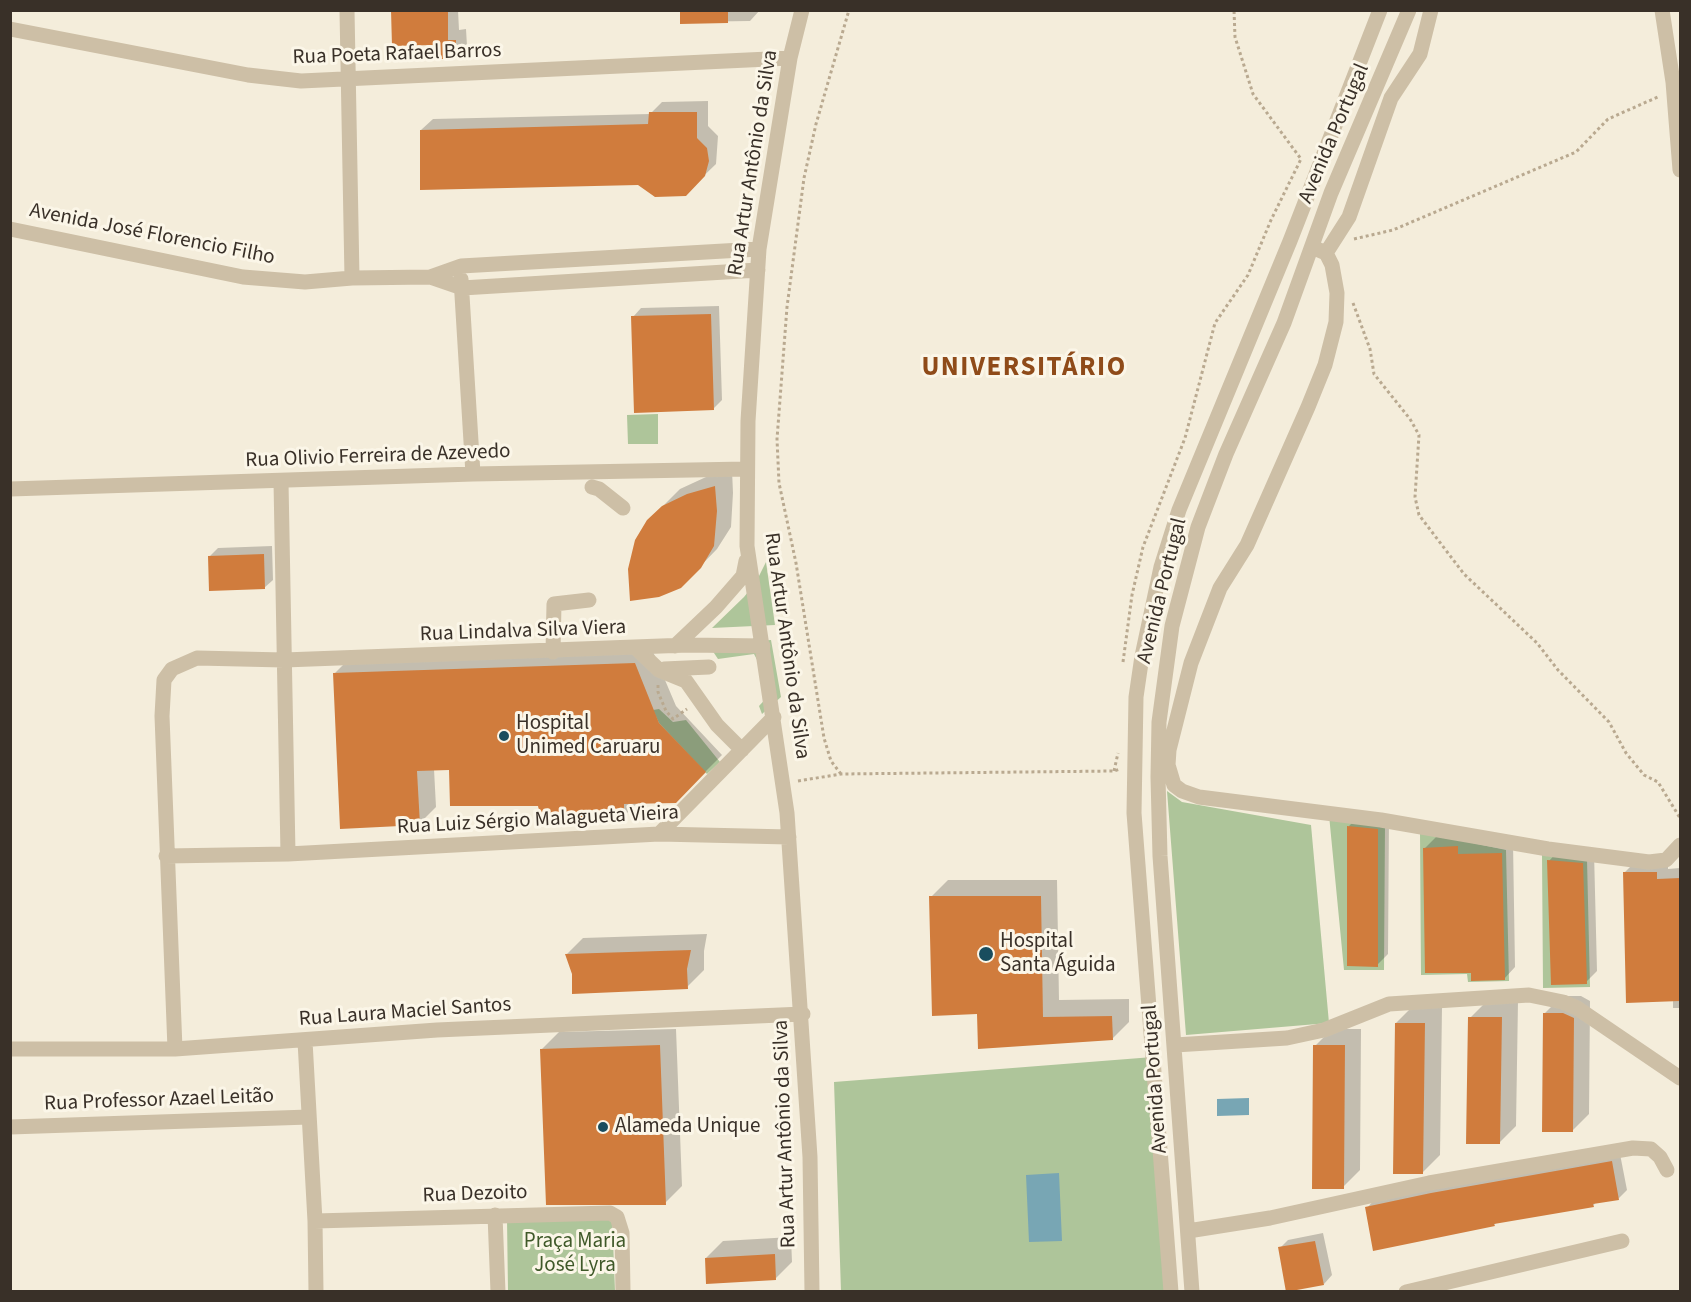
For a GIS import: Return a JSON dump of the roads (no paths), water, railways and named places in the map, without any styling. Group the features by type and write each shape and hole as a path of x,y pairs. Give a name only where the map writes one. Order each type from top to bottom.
{"street":[{"path":"347,10 352,278"},
{"name":"Rua Artur Antônio da Silva","path":"802,10 790,58 759,249 746,469 747,546 785,783 803,1014 810,1157 812,1292"},
{"name":"Avenida Portugal","path":"1171,1292 1136,855 1134,763 1136,697 1142,656 1161,567 1179,510 1286,252 1380,10"},
{"name":"Avenida Portugal","path":"1192,1292 1160,856 1159,722 1166,661 1172,626 1198,527 1226,454 1284,323 1323,248 1331,194 1409,10"},
{"path":"1431,10 1420,54 1392,98 1349,217 1323,248 1332,265 1337,292 1336,322 1325,365 1247,545 1220,588 1191,663 1169,750 1168,765 1174,785 1182,791 1199,797 1381,820 1548,849 1649,862 1666,860 1680,845"},
{"path":"1662,10 1674,90 1680,170"},
{"name":"Rua Poeta Rafael Barros","path":"10,29 272,79 313,81 790,58"},
{"name":"Avenida José Florencio Filho","path":"10,229 243,277 305,282 352,278 430,277 460,266 759,249"},
{"path":"460,266 473,474"},
{"name":"Avenida José Florencio Filho","path":"430,277 462,288 758,270"},
{"name":"Rua Olivio Ferreira de Azevedo","path":"10,489 473,474 746,469"},
{"path":"281,482 288,854"},
{"path":"592,487 599,489 622,508"},
{"path":"675,646 716,607 743,576 747,546"},
{"path":"553,652 554,604 589,600"},
{"name":"Rua Lindalva Silva Viera","path":"175,1049 162,716 164,680 172,669 197,658 284,660 675,646 763,646"},
{"path":"637,649 659,670 686,681 717,725 742,750"},
{"path":"1142,656 1166,661"},
{"path":"659,670 709,667"},
{"path":"659,834 774,717"},
{"name":"Rua Luiz Sérgio Malagueta Vieira","path":"166,856 288,854 659,834 789,837"},
{"path":"1175,1046 1287,1038 1324,1030 1389,1004 1529,995 1563,1002 1577,1008 1680,1078"},
{"name":"Rua Laura Maciel Santos","path":"10,1049 175,1049 437,1030 803,1014"},
{"path":"305,1041 315,1221 316,1292"},
{"name":"Rua Professor Azael Leitão","path":"10,1127 309,1117"},
{"path":"1188,1231 1270,1218 1463,1177 1633,1148 1651,1149 1660,1156 1666,1170"},
{"name":"Rua Dezoito","path":"315,1221 610,1213 617,1217 622,1233 623,1292"},
{"path":"495,1215 498,1292"},
{"path":"1406,1292 1622,1241"}],"water":[{"path":"1249,1098 1249,1115 1217,1116 1217,1099"},
{"path":"1059,1173 1062,1241 1029,1242 1026,1175"}],"place":[{"name":"Hospital Unimed Caruaru","path":"504,736"},
{"name":"Hospital Santa Águida","path":"986,954"},
{"name":"Alameda Unique","path":"603,1127"}],"district":[{"name":"UNIVERSITÁRIO","path":"1024,369"}],"park label":[{"name":"Praça Maria José Lyra","path":"575,1254"}]}
